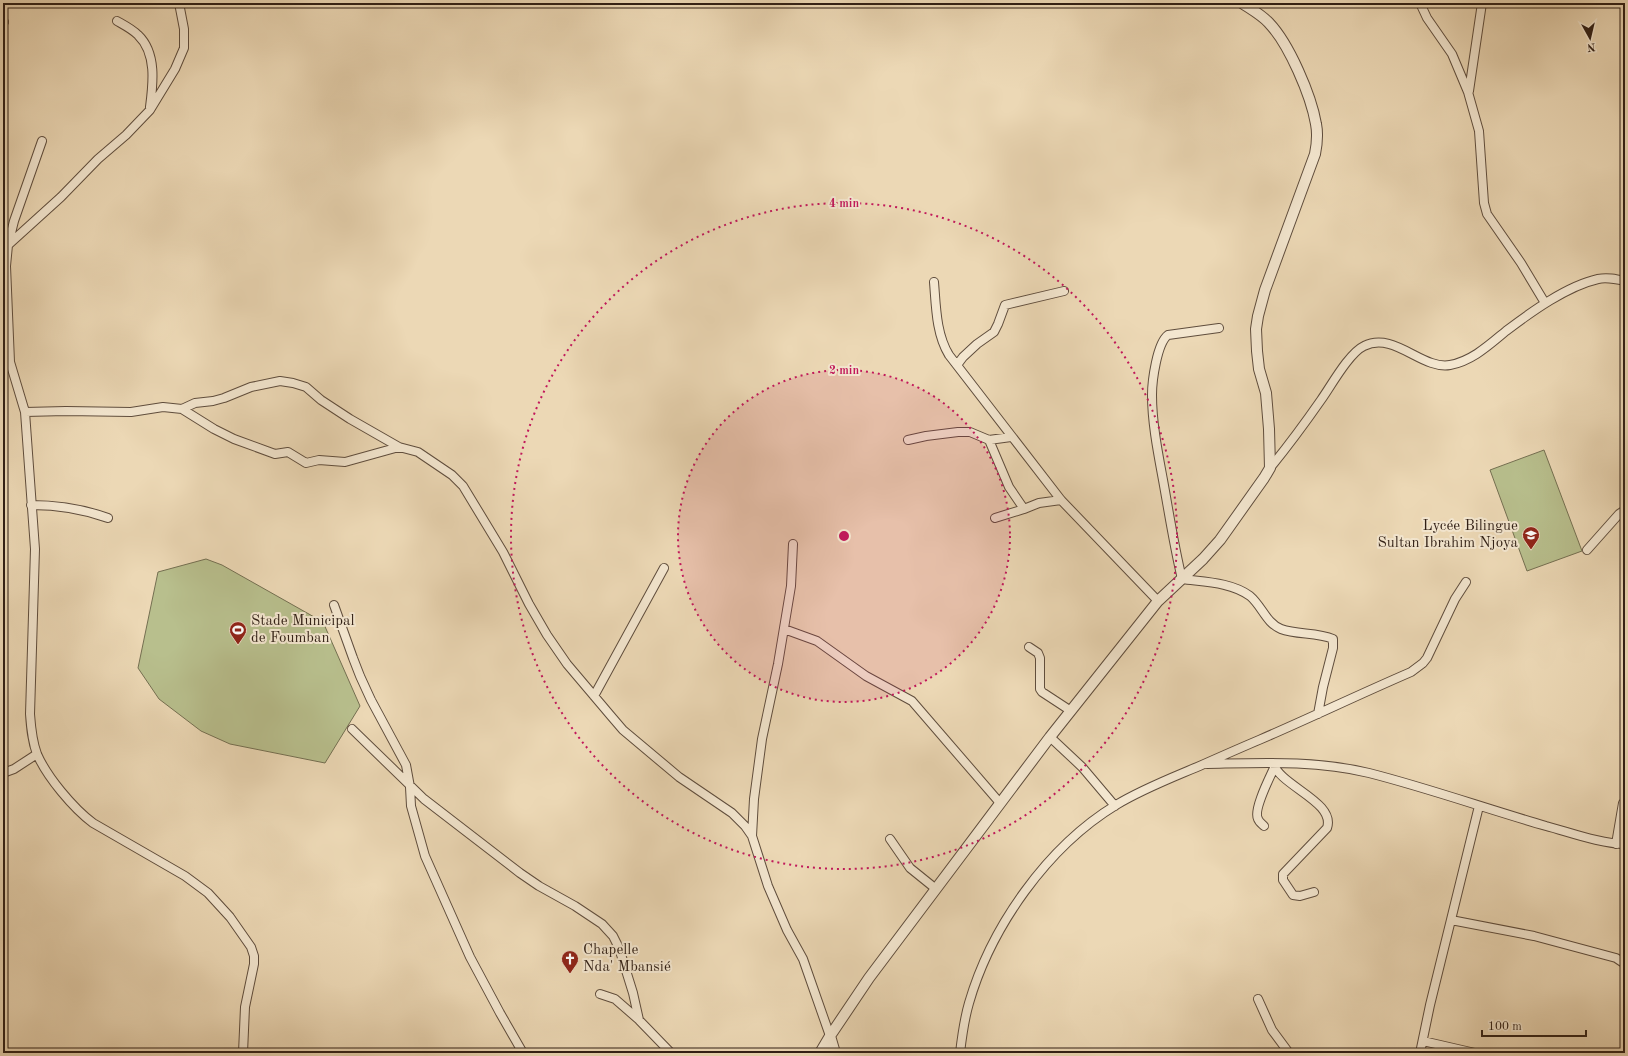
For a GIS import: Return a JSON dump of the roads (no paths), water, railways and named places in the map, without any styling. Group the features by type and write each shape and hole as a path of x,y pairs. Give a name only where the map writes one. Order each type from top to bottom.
{"street":[{"path":"8,245 98,159 126,135 150,110 175,69 184,48 184,29 179,3"},
{"path":"1242,3 1269,22 1278,35 1307,92 1317,125 1317,137 1314,154 1266,290 1257,323 1257,351 1259,369 1266,393 1268,415 1270,468"},
{"path":"1420,3 1427,18 1452,54 1468,92 1479,131 1484,203 1488,214 1521,263 1545,304"},
{"path":"1468,92 1482,3"},
{"path":"117,21 138,35 145,43 149,54 153,78 150,110"},
{"path":"42,141 14,221 4,265 10,362 25,412 35,559 29,700 32,736 37,754 55,783 82,815 93,823 197,884 226,912 250,947 254,956 254,964 245,1006 243,1053"},
{"path":"820,1053 869,978 1000,803 1158,601 1203,559 1220,540 1350,358 1364,346 1383,342 1427,360 1448,366 1479,353 1519,321 1545,304 1578,286 1599,279 1614,278 1625,281"},
{"path":"934,282 938,322 945,349 1061,500 1158,601"},
{"path":"957,365 968,352 994,332 1005,305 1064,292"},
{"path":"1182,579 1172,534 1154,420 1152,394 1153,382 1161,345 1164,338 1168,334 1220,328"},
{"path":"182,409 195,403 224,398 251,387 280,381 293,383 306,387 320,400 350,419 399,447 418,452 452,475 463,486 503,552 529,604 548,635 568,664 594,696 628,734 679,777 732,814 745,826 752,836 768,886 787,930 803,959 835,1053"},
{"path":"25,412 131,412 163,407 182,409 214,429 234,439 275,454 288,452 306,463 319,460 345,462 399,447"},
{"path":"908,440 926,436 970,432 989,440 1012,437"},
{"path":"989,440 1009,488 1024,509"},
{"path":"995,518 1039,504 1061,500"},
{"path":"31,505 80,509 108,518"},
{"path":"1587,550 1619,514 1625,510"},
{"path":"752,836 754,799 762,739 791,586 792,544"},
{"path":"594,696 664,568"},
{"path":"1182,579 1221,585 1238,590 1249,596 1273,625 1282,630 1333,639 1333,648 1318,714"},
{"path":"960,1053 965,1021 976,983 991,947 1010,912 1037,876 1061,848 1076,834 1115,806 1160,782 1411,672 1423,663 1454,599 1466,582"},
{"path":"334,605 355,664 371,700 406,765 410,787 411,806 425,856 470,957 500,1013 524,1053"},
{"path":"784,629 817,641 866,676 912,702 1000,803"},
{"path":"1029,647 1038,653 1040,658 1040,689 1042,692 1071,711"},
{"path":"352,729 424,799 520,873 602,924 613,936 627,968 639,1020"},
{"path":"1050,738 1082,767 1115,806"},
{"path":"3,773 14,769 37,754"},
{"path":"1203,764 1274,765 1296,763 1339,767 1392,780 1566,832 1616,844 1625,844"},
{"path":"1264,826 1258,819 1257,814 1267,781 1274,765"},
{"path":"1274,765 1282,778 1309,796 1325,811 1328,816 1329,822 1327,828 1282,874 1283,880 1293,895 1300,896 1314,892"},
{"path":"1616,844 1623,803"},
{"path":"1420,1053 1430,1005 1479,806"},
{"path":"890,839 910,868 936,889"},
{"path":"1451,920 1550,940 1616,958 1625,964"},
{"path":"600,994 615,999 639,1020 671,1053"},
{"path":"1258,999 1272,1030 1290,1053"},
{"path":"1422,1041 1475,1053"}],"place":[{"name":"Lycée Bilingue Sultan Ibrahim Njoya","path":"1531,550"},
{"name":"Stade Municipal de Foumban","path":"238,645"},
{"name":"Chapelle Nda' Mbansié","path":"570,974"}]}
